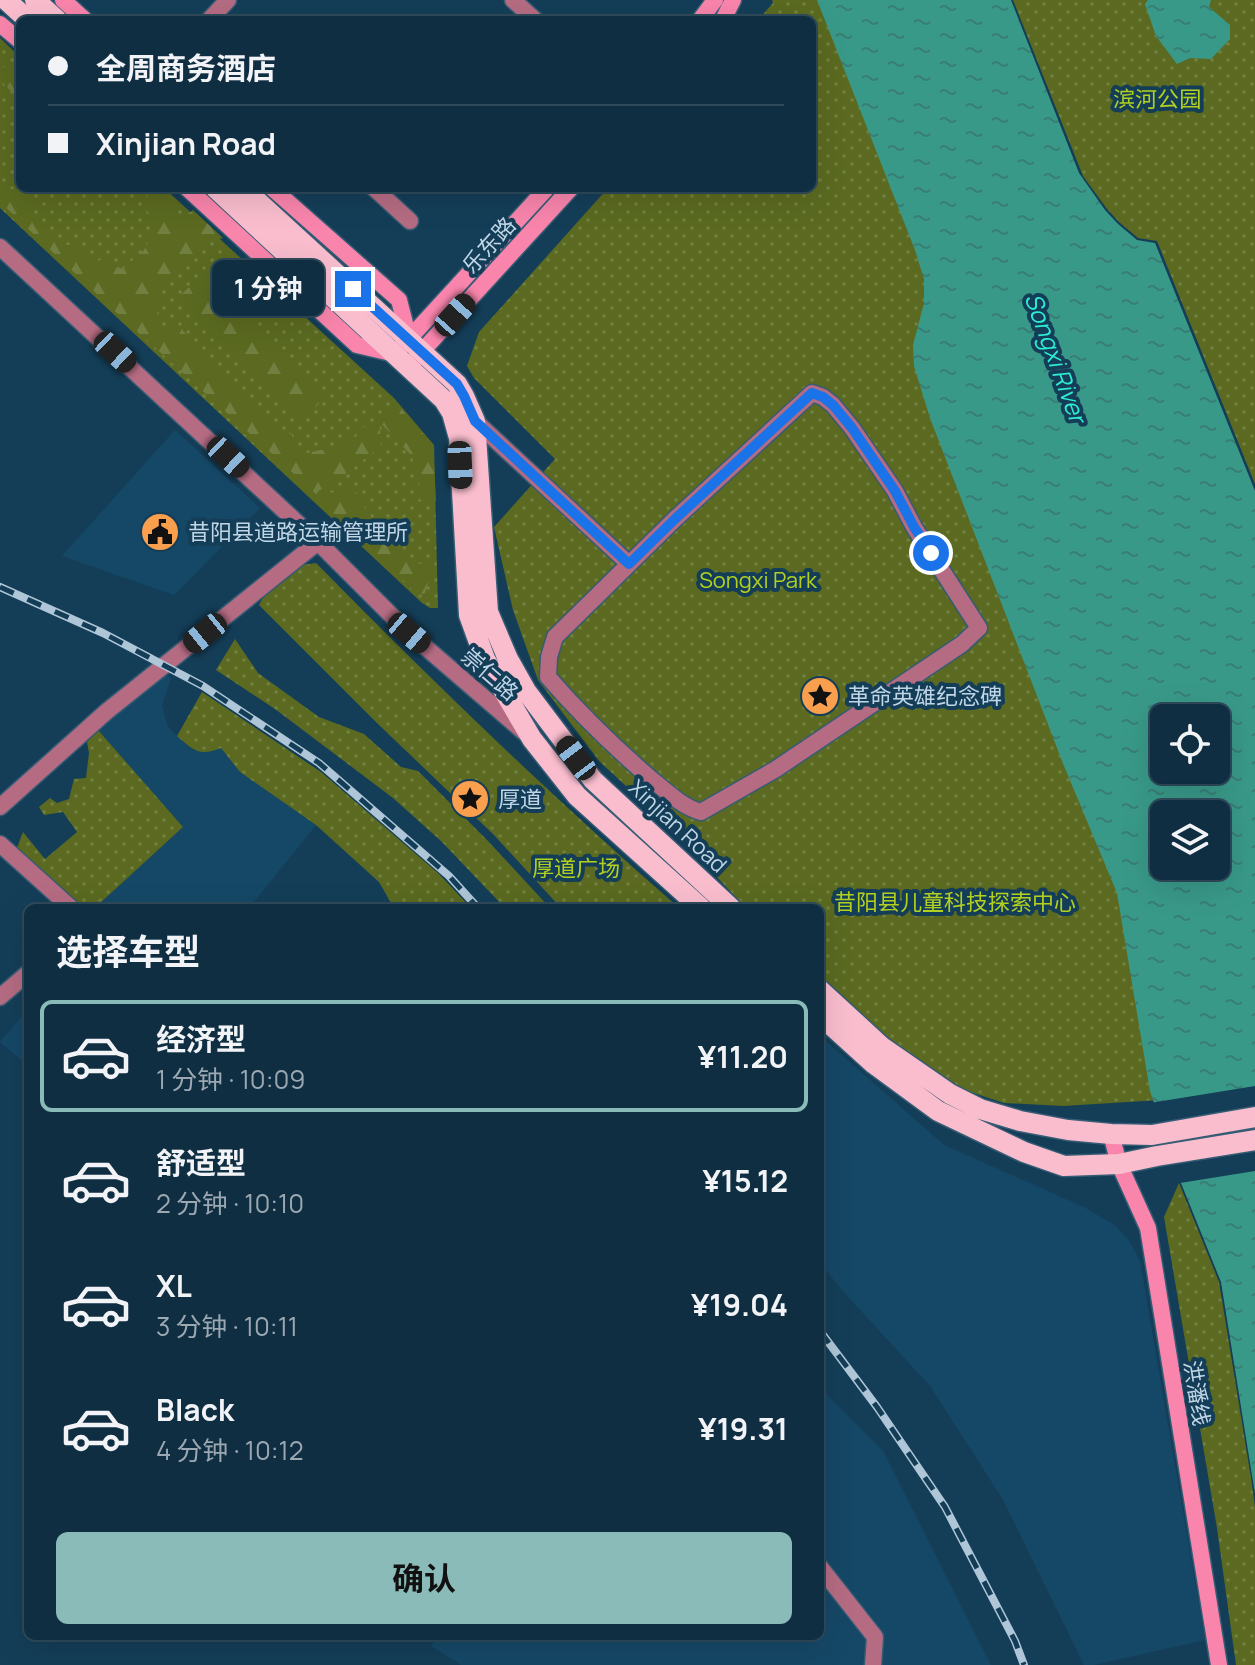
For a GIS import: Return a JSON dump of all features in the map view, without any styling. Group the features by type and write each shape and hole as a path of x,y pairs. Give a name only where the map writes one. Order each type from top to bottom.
{"main road":[{"path":"6,0 24,16"},
{"path":"35,0 53,16"},
{"path":"63,0 81,16"},
{"path":"0,24 16,38"},
{"path":"191,192 357,345 409,353 399,300 277,192"},
{"name":"Xinjian Road","path":"220,192 409,353 457,384 475,421 488,612 508,659 526,691 593,780 727,904"},
{"name":"Xinjian Road","path":"247,192 409,353 444,400 452,413 459,438 469,615 485,659 532,739 577,796 697,904"},
{"name":"乐东路","path":"409,353 544,192"},
{"name":"乐东路","path":"409,353 567,192"},
{"path":"824,994 882,1047 960,1099 980,1109 1020,1121 1068,1130 1152,1135 1255,1117"},
{"path":"824,1019 874,1064 938,1111 1024,1152 1064,1166 1119,1164 1255,1140"},
{"name":"洪潘线","path":"1111,1134 1119,1164 1148,1228 1219,1665"}],"street":[{"path":"213,16 228,0"},
{"path":"513,0 531,16"},
{"path":"378,192 410,221"},
{"name":"崇仁路","path":"0,247 318,542 409,633 532,739"},
{"path":"812,393 833,405 852,428 895,491 914,527 979,628 962,644 776,769 701,812 668,793 613,746 582,717 548,677 549,657 555,637 629,564 812,393"},
{"path":"475,421 629,564"},
{"path":"0,807 106,712 318,542"},
{"path":"0,844 67,904"},
{"path":"0,997 24,976"},
{"path":"824,1572 875,1637 873,1665"}],"shaded area":[{"name":"昔阳县道路运输管理所","path":"175,430 260,508 174,595 62,556"},
{"path":"165,674 171,678 162,705 167,725 177,736 193,750 220,747 240,772 316,825 252,904 99,904 183,827 98,730"},
{"path":"24,1014 24,1063 0,1042"},
{"path":"824,1040 944,1145 1084,1207 1116,1226 1129,1241 1140,1261 1205,1640 1084,1665 1003,1500 931,1387 824,1267"},
{"path":"824,1392 883,1451 991,1665 461,1665 431,1646 436,1640 824,1640"}],"green space":[{"name":"Songxi Park","path":"772,0 840,0 1097,779 1160,1100 1063,1106 1004,1103 952,1086 898,1049 824,984 824,904 742,904 666,823 599,761 538,680 513,610 494,527 555,459 474,378 467,366 479,332 604,192 816,192 816,16 762,16 773,3"},
{"name":"滨河公园","path":"1013,0 1255,0 1255,484 1157,241 1138,238 1119,222 1083,176"},
{"path":"0,38 16,53 16,192 168,192 394,398 434,445 438,608 422,603 0,208"},
{"path":"16,64 16,93 0,80 0,68"},
{"path":"16,188 16,192 25,192 36,224 62,247 75,243 94,264 102,259 113,259 114,266 123,269 144,250 154,232 147,210 148,193 167,192 177,201 175,213 179,220 193,210 223,238 201,245 187,266 166,280 158,300 160,327 179,325 214,372 271,427 290,432 302,454 330,448 335,450 355,438 363,427 380,426 381,446 315,493 0,202 0,191 3,194"},
{"path":"201,275 326,396 304,419 178,298"},
{"path":"395,402 433,445 436,501 420,500 419,475 411,455 376,418"},
{"path":"355,486 357,496 376,524 381,540 402,547 415,565 431,561 425,593 415,596 410,586 385,565 353,529 314,500 318,495"},
{"name":"厚道广场","path":"316,563 493,738 675,904 557,904 493,834 259,605 264,596 303,565"},
{"path":"235,639 258,673 319,717 364,734 401,767 418,771 546,904 501,904 441,841 393,798 275,709 216,670"},
{"path":"202,692 321,772 439,874 467,904 392,904 379,882 316,825 240,772 221,748 197,751 177,736"},
{"path":"98,730 183,827 99,904 75,904 17,848 23,832 45,859 77,832 63,812 44,815 39,807 50,798 57,803 69,799 74,779 86,778 87,742"},
{"path":"1179,1183 1219,1282 1251,1478 1255,1507 1255,1665 1236,1665 1217,1528 1164,1217"}],"water":[{"name":"Songxi River","path":"817,0 1011,0 1079,173 1118,224 1137,240 1155,243 1255,491 1255,1494 1221,1282 1181,1183 1150,1091 1117,893 1064,766 930,418 914,366 913,345 924,303 924,279"},
{"path":"1148,0 1211,0 1209,7 1230,25 1230,39 1211,59 1190,58 1177,64 1156,36 1145,4"}],"pier":[{"path":"1255,1086 1255,1171 1176,1182 1150,1103"}],"railway":[{"path":"0,587 103,633 203,686 319,763 449,876 474,904"},
{"path":"824,1336 945,1507 1015,1641 1024,1665"}],"place":[{"name":"昔阳县道路运输管理所","path":"160,532"},
{"name":"革命英雄纪念碑","path":"820,696"},
{"name":"厚道","path":"470,799"}],"route":[{"path":"353,289 457,384 475,421 629,564 812,393 833,405 852,428 895,491 931,553"}],"park label":[{"name":"昔阳县儿童科技探索中心","path":"955,902"}]}
